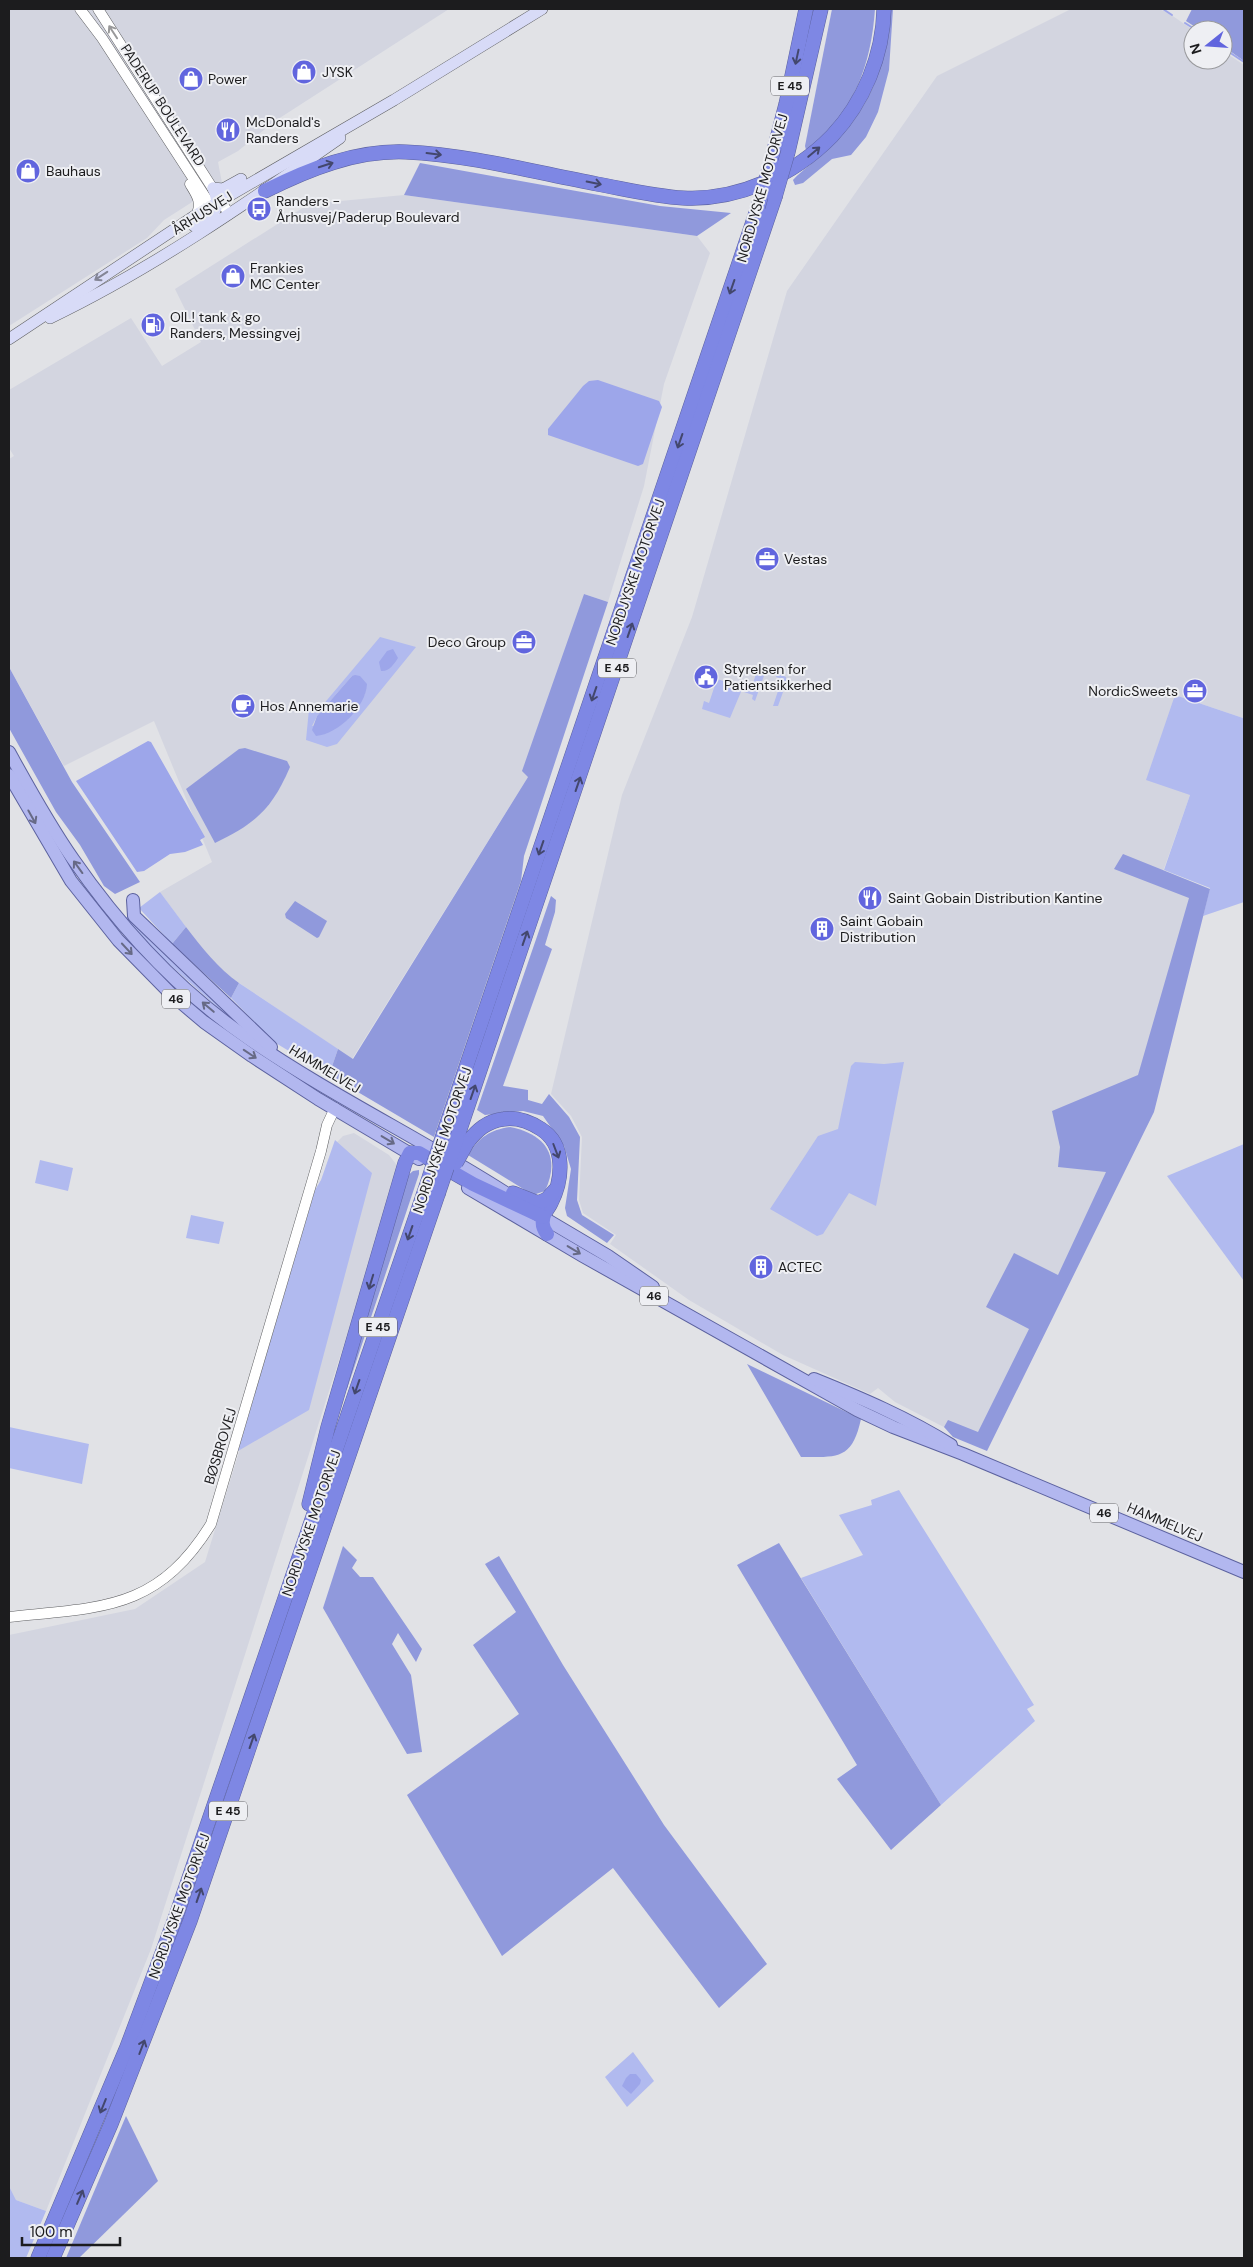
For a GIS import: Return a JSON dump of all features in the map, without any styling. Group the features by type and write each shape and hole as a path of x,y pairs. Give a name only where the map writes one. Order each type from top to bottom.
{"highway":[{"name":"NORDJYSKE MOTORVEJ","path":"53,2258 111,2124 187,1929 383,1356 435,1192 444,1132 758,207 786,104 806,9"},
{"name":"NORDJYSKE MOTORVEJ","path":"462,1140 776,198 821,9"},
{"path":"265,190 330,164 374,154 405,152 464,159 665,196 700,198 745,190 773,178 802,162 824,143 844,121 860,97 872,70 880,41 884,9"},
{"path":"435,1192 454,1167 462,1140 488,1123 498,1120 510,1118 531,1123 544,1131 554,1143 561,1170 557,1188 543,1217 544,1229 547,1234"},
{"path":"257,1682 305,1520 337,1396 405,1163 410,1153 419,1153 473,1184 543,1217"},
{"path":"484,1179 538,1203 547,1199 557,1188"},
{"name":"NORDJYSKE MOTORVEJ","path":"38,2258 91,2136 148,1993 257,1682 435,1192"}],"main road":[{"name":"ÅRHUSVEJ","path":"312,147 394,100 542,9"},
{"name":"ÅRHUSVEJ","path":"12,336 99,294 220,212 265,190 394,100"},
{"path":"312,147 220,212 213,188 223,189 312,147"},
{"name":"ÅRHUSVEJ","path":"12,336 196,215 220,212"},
{"name":"HAMMELVEJ","path":"9,752 72,859 133,934 166,969 218,1016 248,1039 290,1066 484,1179 608,1256 707,1324"},
{"name":"HAMMELVEJ","path":"9,775 71,882 100,918 148,971 204,1022 410,1153 547,1234 810,1384 872,1417 1244,1572"},
{"path":"134,900 134,916 290,1066"},
{"path":"334,1091 339,1109 353,1111 428,1146"},
{"name":"HAMMELVEJ","path":"785,1369 809,1376 884,1408 946,1441 963,1454"},
{"path":"810,1384 872,1410 884,1408"},
{"path":"872,1417 881,1415 923,1434 946,1441"}],"street":[{"name":"PADERUP BOULEVARD","path":"80,9 102,38 220,212"},
{"name":"PADERUP BOULEVARD","path":"98,9 213,188"},
{"path":"129,79 198,198 199,208 196,215"},
{"name":"BØSBROVEJ","path":"9,1617 106,1606 129,1599 150,1589 168,1576 186,1560 200,1541 211,1524 327,1125 339,1109"}],"shaded area":[{"path":"9,9 449,9 275,121 238,151 218,162 222,183 164,220 147,238 9,326"},
{"path":"832,9 875,9 873,30 864,69 857,88 836,121 806,150 805,146"},
{"path":"891,9 893,9 889,70 878,112 866,137 851,155 832,159 803,183 795,185 793,180 841,136 865,104 880,70 885,51"},
{"path":"1071,9 1158,9 1167,12 1183,23 1183,70 1233,70 1233,58 1244,65 1244,713 1243,718 1175,695 1190,795 1161,877 1195,890 1143,1105 981,1446 895,1402 878,1388 870,1394 783,1355 689,1300 610,1244 616,1235 583,1213 579,1200 582,1137 571,1116 551,1094 622,795 692,617 787,291 937,76"},
{"path":"1192,9 1244,9 1244,61 1233,53 1233,20 1186,20"},
{"path":"420,163 660,206 731,213 697,236 404,195"},
{"path":"404,195 697,236 710,253 664,384 644,486 608,602 584,594 528,777 352,1059 229,976 204,952 160,892 212,862 154,721 64,766 9,667 9,459 14,456 9,448 9,390 131,318 162,366 201,342 175,289 309,204"},
{"path":"598,380 659,401 662,407 643,464 638,466 548,435 548,429 583,386 589,381"},
{"path":"584,594 608,602 524,856 521,881 434,1137 329,1075 338,1049 353,1059 528,777 522,771"},
{"path":"380,637 416,647 337,744 327,747 306,740 309,709 322,706","holes":["352,676 365,694 347,720 312,726 317,716"]},
{"path":"393,649 398,658 389,669 381,671 379,662 387,651"},
{"path":"9,667 72,782 140,882 115,894 104,886 80,845 56,812 9,728"},
{"path":"758,668 774,673 772,676 765,673 755,701 752,699 753,695 744,692 745,688 751,689"},
{"path":"777,673 786,677 787,681 778,706 773,706 782,679 776,677"},
{"path":"352,676 360,676 367,684 362,702 342,725 316,736 312,730 317,716"},
{"path":"717,679 743,687 730,718 702,709 704,701 709,703"},
{"path":"1175,695 1243,718 1244,713 1244,902 1203,916 1210,888 1164,870 1190,795 1146,780"},
{"path":"148,741 151,742 205,837 200,840 203,845 185,852 170,854 144,871 137,872 76,781"},
{"path":"245,748 287,761 290,767 276,794 261,813 241,829 215,843 186,789 239,749"},
{"path":"1123,854 1210,889 1154,1112 987,1451 953,1437 944,1427 948,1420 978,1432 1029,1329 986,1307 1014,1253 1058,1275 1106,1172 1058,1167 1060,1147 1052,1111 1138,1075 1189,898 1114,869"},
{"path":"160,892 186,927 172,944 139,908"},
{"path":"551,896 556,900 555,912 545,945 552,949 503,1086 528,1090 528,1100 542,1104 549,1094 569,1117 580,1137 577,1200 582,1215 614,1235 607,1243 567,1216 565,1208 571,1169 564,1146 543,1116 523,1111 485,1115 477,1110"},
{"path":"295,901 327,921 319,937 317,938 286,918 285,914"},
{"path":"125,917 131,917 236,1017 233,1021 160,956"},
{"path":"186,927 217,964 239,983 231,998 172,944"},
{"path":"239,983 338,1049 329,1075 274,1042 231,998"},
{"path":"855,1062 884,1064 904,1062 876,1206 849,1193 823,1234 817,1236 770,1209 818,1136 838,1129 851,1066"},
{"path":"510,1127 533,1135 547,1149 551,1168 550,1179 545,1191 533,1195 468,1155 476,1143 486,1135"},
{"path":"354,1133 389,1155 396,1164 398,1175 151,1949 46,2211 16,2200 9,2186 9,1635 135,1609 205,1562 334,1145 343,1136"},
{"path":"335,1140 372,1173 309,1410 238,1451 315,1190 321,1180"},
{"path":"1244,1144 1244,1281 1167,1176"},
{"path":"40,1160 73,1168 68,1191 35,1183"},
{"path":"419,1170 347,1389 344,1388 406,1177 413,1171"},
{"path":"191,1215 224,1222 219,1244 186,1238"},
{"path":"747,1364 861,1419 853,1442 848,1449 834,1456 801,1457"},
{"path":"9,1427 89,1444 82,1484 9,1468"},
{"path":"899,1490 1034,1705 1027,1709 1035,1721 941,1805 801,1578 863,1555 839,1515 872,1505 871,1500"},
{"path":"779,1543 941,1805 891,1850 837,1779 857,1765 737,1565"},
{"path":"343,1546 357,1560 352,1568 360,1577 373,1577 422,1649 416,1662 398,1633 392,1644 411,1675 422,1752 407,1754 323,1608"},
{"path":"499,1556 563,1665 664,1825 767,1964 719,2008 613,1868 502,1956 407,1795 519,1714 473,1645 516,1612 485,1564"},
{"path":"633,2052 654,2081 627,2107 605,2077"},
{"path":"630,2074 636,2074 641,2080 640,2084 631,2094 622,2086"},
{"path":"126,2116 158,2181 79,2258 66,2258"},
{"path":"9,2186 16,2200 46,2211 26,2258 9,2258"}],"waterway":[{"path":"1163,9 1172,15"},
{"path":"1233,55 1244,62"}],"place":[{"name":"JYSK","path":"304,72"},
{"name":"Power","path":"191,79"},
{"name":"McDonald's Randers","path":"228,130"},
{"name":"Bauhaus","path":"28,171"},
{"name":"Randers - Århusvej/Paderup Boulevard","path":"259,209"},
{"name":"Frankies MC Center","path":"233,276"},
{"name":"OIL! tank & go Randers, Messingvej","path":"153,325"},
{"name":"Vestas","path":"767,559"},
{"name":"Deco Group","path":"524,642"},
{"name":"Styrelsen for Patientsikkerhed","path":"706,677"},
{"name":"NordicSweets","path":"1195,691"},
{"name":"Hos Annemarie","path":"243,706"},
{"name":"Saint Gobain Distribution Kantine","path":"870,898"},
{"name":"Saint Gobain Distribution","path":"822,929"},
{"name":"ACTEC","path":"761,1267"}]}
